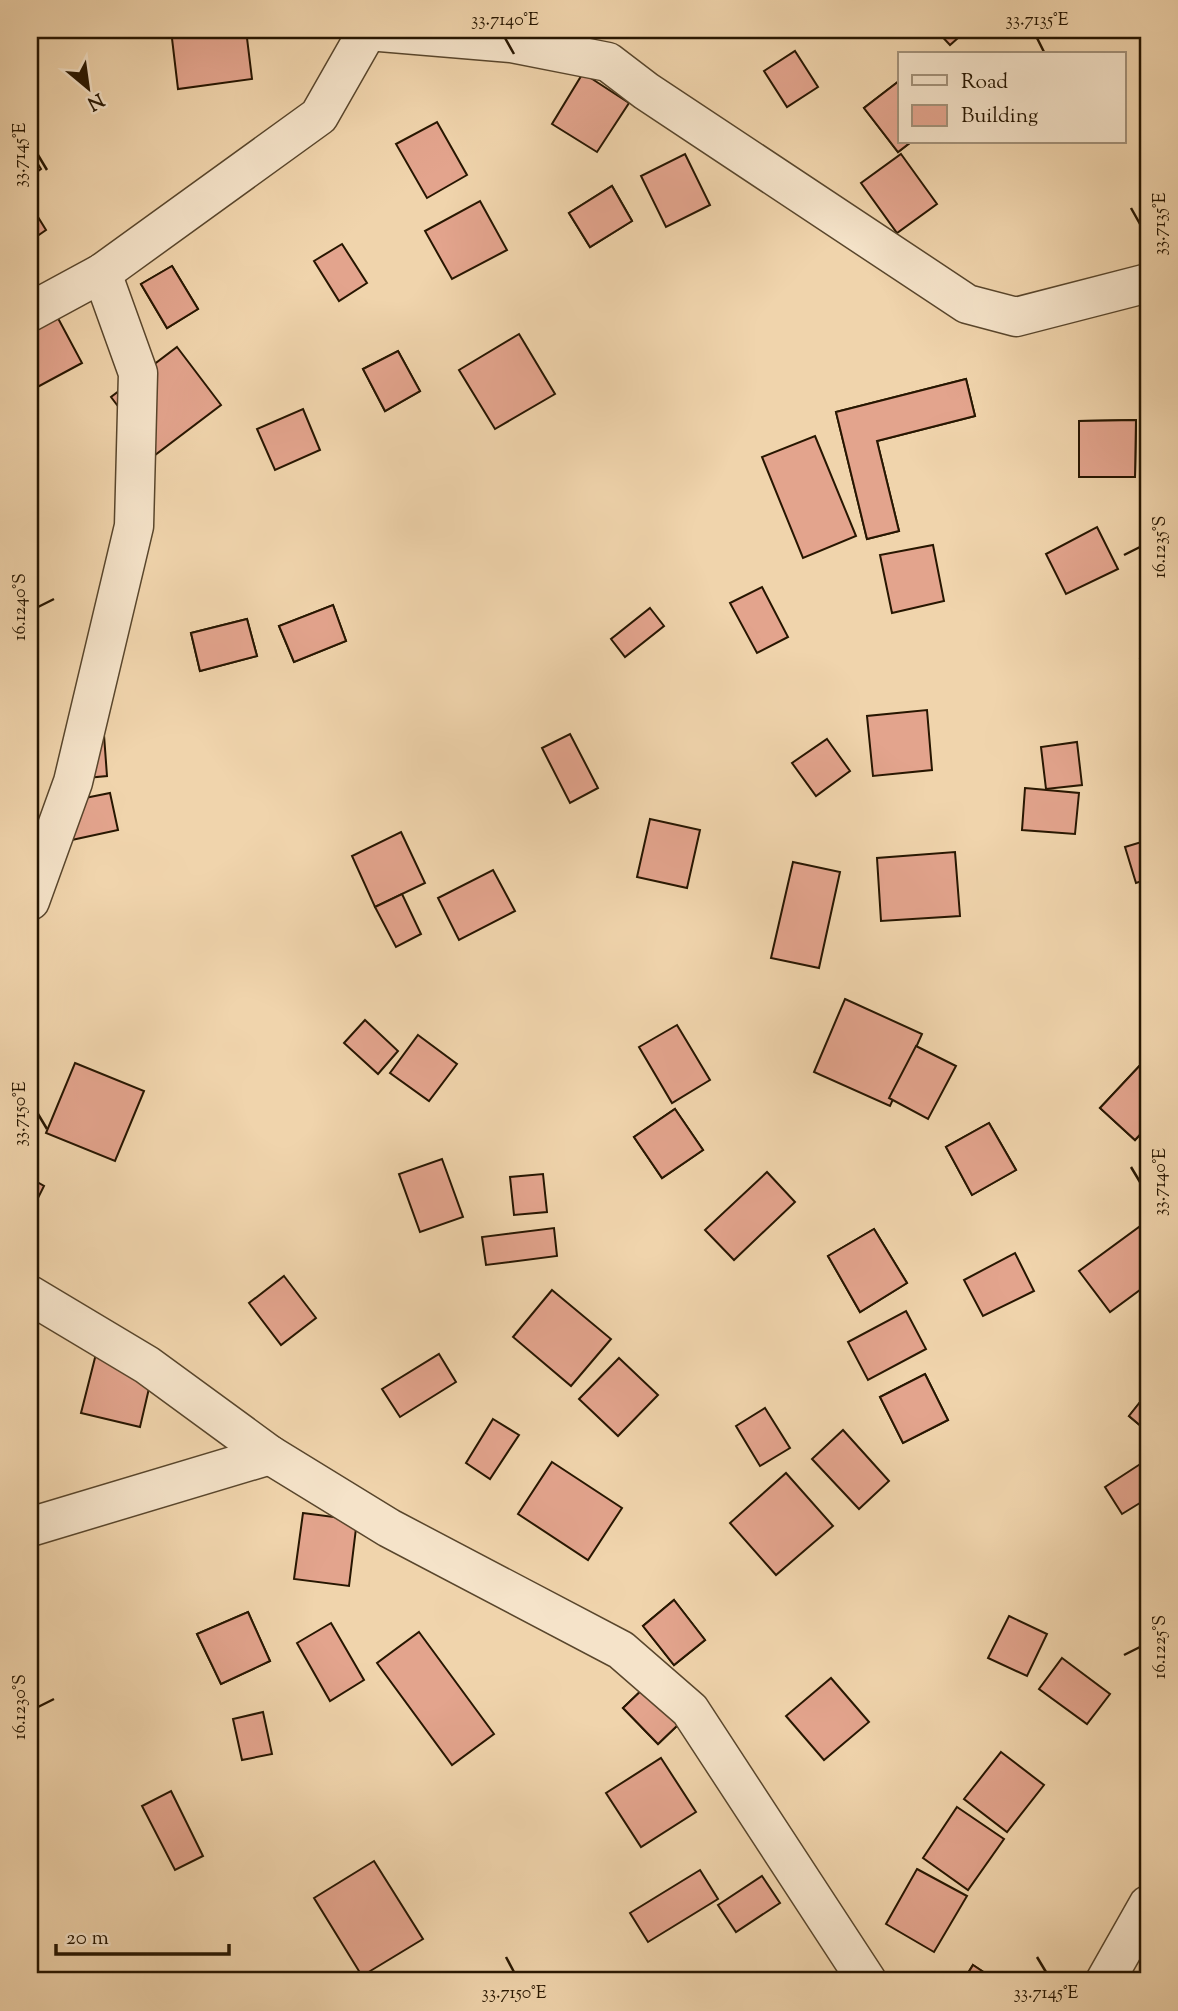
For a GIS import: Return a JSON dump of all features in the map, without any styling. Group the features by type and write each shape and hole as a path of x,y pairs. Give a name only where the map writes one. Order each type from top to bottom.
{"street":[{"path":"30,312 102,273 318,116 368,31 511,43 608,62 658,99 967,304 1016,317 1148,283"},
{"path":"30,901 72,782 134,526 138,373 102,273"},
{"path":"30,1294 147,1364 270,1455 389,1528 621,1650 690,1710 867,1981"},
{"path":"30,1527 270,1455"},
{"path":"1105,1981 1148,1905"}],"building":[{"path":"171,30 246,30 252,79 178,89"},
{"path":"936,30 967,30 950,45"},
{"path":"795,51 818,87 787,107 764,71"},
{"path":"583,73 629,103 597,152 552,124"},
{"path":"898,82 898,144 908,144 898,152 864,108"},
{"path":"898,82 898,144 908,144 898,152 864,108"},
{"path":"437,122 467,175 427,198 396,144"},
{"path":"30,151 41,169 30,177"},
{"path":"685,154 710,205 666,227 641,176"},
{"path":"901,154 937,204 897,233 861,183"},
{"path":"612,186 632,221 590,247 569,213"},
{"path":"612,186 632,221 590,247 569,213"},
{"path":"480,201 507,250 452,279 425,231"},
{"path":"30,204 46,230 30,241"},
{"path":"342,244 367,283 339,301 314,261"},
{"path":"172,266 198,309 167,328 141,284"},
{"path":"172,266 198,309 167,328 141,284"},
{"path":"52,307 82,363 30,391 30,319"},
{"path":"519,334 555,394 495,429 459,370"},
{"path":"177,347 221,405 155,455 111,397"},
{"path":"398,351 420,391 385,411 363,369"},
{"path":"398,351 420,391 385,411 363,369"},
{"path":"966,379 975,416 877,441 899,531 867,539 836,412"},
{"path":"966,379 975,416 877,441 899,531 867,539 836,412"},
{"path":"303,409 320,450 275,470 257,429"},
{"path":"1136,420 1135,477 1079,477 1079,421"},
{"path":"1136,420 1135,477 1079,477 1079,421"},
{"path":"815,436 856,536 803,558 762,457"},
{"path":"1097,527 1118,569 1066,594 1046,554"},
{"path":"933,545 944,601 892,613 880,555"},
{"path":"762,587 788,637 757,653 730,603"},
{"path":"333,605 346,641 294,662 279,626"},
{"path":"333,605 346,641 294,662 279,626"},
{"path":"650,608 664,626 625,657 611,639"},
{"path":"247,619 257,656 200,671 191,633"},
{"path":"247,619 257,656 200,671 191,633"},
{"path":"1148,658 1148,698 1146,699 1140,659"},
{"path":"927,710 932,770 873,776 867,716"},
{"path":"570,734 598,788 570,803 542,748"},
{"path":"104,735 107,776 75,779"},
{"path":"827,739 850,771 816,796 792,763"},
{"path":"1077,742 1082,785 1046,789 1041,747"},
{"path":"1025,788 1079,793 1075,834 1022,830"},
{"path":"110,793 118,830 67,841 60,803"},
{"path":"650,819 700,830 687,888 637,877"},
{"path":"401,832 425,883 375,907 352,856"},
{"path":"1148,840 1148,879 1136,883 1125,847"},
{"path":"955,852 960,916 881,921 877,858"},
{"path":"793,862 840,872 819,968 771,958"},
{"path":"493,870 515,911 459,940 438,898"},
{"path":"402,894 421,934 396,947 375,907"},
{"path":"845,999 922,1034 890,1106 814,1072"},
{"path":"365,1020 398,1051 378,1074 344,1043"},
{"path":"677,1025 710,1080 672,1103 639,1047"},
{"path":"418,1035 457,1064 429,1101 390,1073"},
{"path":"916,1046 956,1066 928,1119 889,1098"},
{"path":"1145,1060 1148,1063 1148,1126 1135,1140 1100,1108"},
{"path":"1145,1060 1148,1063 1148,1126 1135,1140 1100,1108"},
{"path":"75,1063 144,1091 115,1161 46,1133"},
{"path":"675,1109 703,1150 662,1178 634,1137"},
{"path":"675,1109 703,1150 662,1178 634,1137"},
{"path":"989,1123 1016,1170 972,1195 946,1147"},
{"path":"989,1123 1016,1170 972,1195 946,1147"},
{"path":"442,1159 463,1217 420,1232 399,1174"},
{"path":"767,1172 795,1202 734,1260 705,1230"},
{"path":"543,1174 547,1212 514,1215 510,1177"},
{"path":"30,1178 44,1186 30,1214"},
{"path":"1139,1227 1148,1240 1148,1284 1110,1312 1079,1271"},
{"path":"554,1228 557,1256 486,1265 482,1237"},
{"path":"874,1229 907,1283 860,1312 828,1256"},
{"path":"874,1229 907,1283 860,1312 828,1256"},
{"path":"1015,1253 1034,1291 983,1316 964,1280"},
{"path":"284,1276 316,1318 281,1345 249,1303"},
{"path":"552,1290 611,1339 571,1386 513,1337"},
{"path":"906,1311 926,1349 868,1380 848,1342"},
{"path":"99,1342 157,1354 140,1427 81,1413"},
{"path":"439,1354 456,1382 400,1417 382,1389"},
{"path":"619,1358 658,1395 618,1436 579,1399"},
{"path":"925,1374 948,1420 903,1443 880,1397"},
{"path":"925,1374 948,1420 903,1443 880,1397"},
{"path":"1148,1392 1148,1432 1129,1416"},
{"path":"1148,1392 1148,1432 1129,1416"},
{"path":"765,1408 790,1448 760,1466 736,1426"},
{"path":"493,1419 519,1435 490,1479 466,1463"},
{"path":"843,1430 889,1481 859,1509 812,1459"},
{"path":"1148,1459 1148,1498 1122,1514 1105,1487"},
{"path":"552,1462 622,1508 588,1560 518,1514"},
{"path":"786,1473 833,1526 776,1575 730,1523"},
{"path":"303,1513 357,1520 349,1586 294,1579"},
{"path":"674,1600 705,1640 674,1665 643,1626"},
{"path":"674,1600 705,1640 674,1665 643,1626"},
{"path":"248,1612 270,1661 221,1684 197,1634"},
{"path":"248,1612 270,1661 221,1684 197,1634"},
{"path":"1009,1616 1047,1634 1027,1676 988,1658"},
{"path":"331,1623 364,1680 330,1701 297,1643"},
{"path":"419,1632 494,1734 452,1765 377,1663"},
{"path":"1062,1658 1110,1694 1087,1724 1039,1689"},
{"path":"831,1678 869,1722 824,1760 786,1716"},
{"path":"646,1686 681,1722 658,1744 623,1708"},
{"path":"646,1686 681,1722 658,1744 623,1708"},
{"path":"263,1712 272,1754 242,1760 233,1719"},
{"path":"1001,1752 1044,1785 1007,1832 964,1799"},
{"path":"661,1758 696,1812 641,1847 606,1793"},
{"path":"171,1791 203,1856 175,1870 142,1806"},
{"path":"957,1807 1004,1839 968,1890 923,1858"},
{"path":"374,1861 423,1939 362,1976 314,1898"},
{"path":"917,1869 967,1896 934,1952 886,1924"},
{"path":"700,1870 718,1899 648,1942 630,1913"},
{"path":"762,1876 780,1903 736,1932 718,1905"},
{"path":"973,1965 997,1981 963,1981"},
{"path":"973,1965 997,1981 963,1981"}]}
